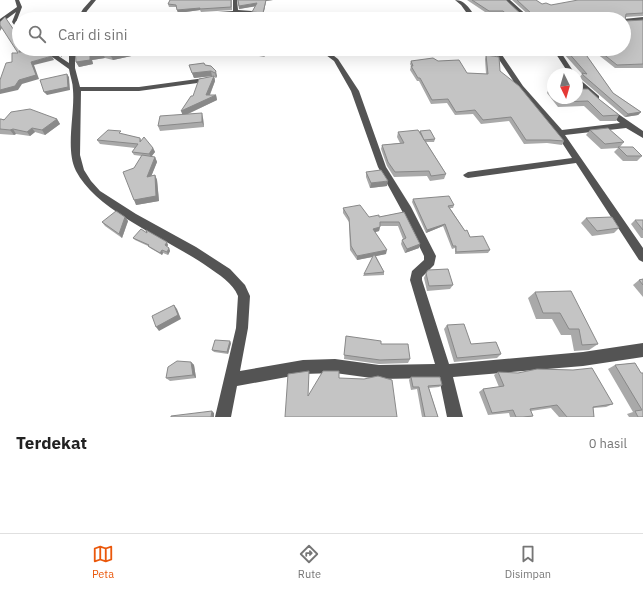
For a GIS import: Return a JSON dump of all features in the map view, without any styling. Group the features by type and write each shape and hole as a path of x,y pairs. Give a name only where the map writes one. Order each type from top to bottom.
{"street":[{"path":"17,0 20,7 18,12"},
{"path":"84,12 94,0"},
{"path":"235,0 236,12 249,12"},
{"path":"458,0 468,12"},
{"path":"505,0 510,2 519,12"},
{"path":"13,12 20,7"},
{"path":"0,22 12,13"},
{"path":"631,20 643,19"},
{"path":"54,56 72,68"},
{"path":"72,56 72,68 76,90 76,155 80,170 88,183 97,193 126,213 192,250 226,273 241,289 244,296 242,328 223,417"},
{"path":"331,56 336,60 356,91 382,167 427,248 430,262 416,275 416,280 444,371 455,417"},
{"path":"500,56 520,87 560,133 643,257"},
{"path":"560,56 568,68"},
{"path":"76,90 140,89 212,79"},
{"path":"583,86 589,93 627,125 643,135"},
{"path":"560,133 627,125"},
{"path":"468,175 577,160"},
{"path":"231,380 303,367 335,366 379,372 444,371 583,359 643,350"}],"building":[{"path":"170,0 231,0 231,7 177,10 176,5 168,4"},
{"path":"238,0 266,0 263,12 252,12 257,3 239,6"},
{"path":"472,0 506,0 519,12 504,12 489,11"},
{"path":"517,0 536,0 542,4 546,3 551,5 578,0 643,0 643,13 530,12"},
{"path":"5,17 12,27 12,44 0,25 0,22"},
{"path":"643,20 643,64 617,65 606,56 631,56 631,21"},
{"path":"12,56 52,56 31,62 36,75 19,80 15,86 0,90 0,80 6,63 12,62"},
{"path":"76,56 90,56 90,60 76,62"},
{"path":"486,56 499,57 500,71 519,86 564,141 526,140 511,117 483,120 475,110 456,112 448,99 432,100 420,78 418,78 411,66 413,66 411,61 433,58 438,61 459,60 467,73 488,74"},
{"path":"571,56 587,56 613,93 641,112 628,114 583,75 583,73 587,74"},
{"path":"204,63 205,65 211,66 216,71 215,73 211,71 192,73 189,65"},
{"path":"67,74 68,87 44,92 40,80"},
{"path":"214,76 206,95 216,95 181,111 191,96 193,96 199,79"},
{"path":"583,89 588,89 619,115 603,116 588,101 583,101"},
{"path":"30,109 57,119 42,130 32,128 27,132 13,129 0,129 0,119 4,120 11,112"},
{"path":"202,113 202,122 158,126 160,116"},
{"path":"608,128 624,142 605,144 590,130"},
{"path":"108,130 121,131 119,133 140,138 140,142 144,137 153,148 149,154 132,152 138,144 97,140"},
{"path":"418,130 446,174 431,176 429,171 395,172 388,162 382,145 404,143 398,132"},
{"path":"430,130 435,139 424,140 420,131"},
{"path":"618,147 633,147 642,156 627,156"},
{"path":"142,155 155,157 147,177 155,175 156,196 134,200 123,172 134,168"},
{"path":"381,170 388,181 371,183 366,172"},
{"path":"449,196 454,205 448,206 465,231 467,230 470,237 483,236 490,250 456,252 456,246 453,246 445,224 427,230 413,199"},
{"path":"360,205 369,217 379,215 379,217 404,212 420,244 407,249 402,240 406,238 399,222 380,222 380,227 373,229 387,250 357,256 351,246 349,218 343,208"},
{"path":"116,211 125,217 119,234 102,222"},
{"path":"612,217 619,228 597,231 586,218"},
{"path":"635,220 643,220 643,230"},
{"path":"141,229 147,233 146,230 167,242 165,245 169,248 167,252 162,250 160,253 148,246 149,245 133,238"},
{"path":"374,254 384,272 364,274"},
{"path":"448,269 453,285 429,286 426,273 428,270"},
{"path":"643,279 643,285 639,280"},
{"path":"571,291 598,344 582,345 579,329 569,329 560,313 543,313 535,292"},
{"path":"174,305 178,315 156,327 152,316"},
{"path":"464,324 471,344 496,342 501,354 457,358 447,325"},
{"path":"346,336 381,341 381,344 408,344 410,359 380,360 344,355"},
{"path":"215,340 230,341 227,352 212,350"},
{"path":"177,361 191,362 193,375 166,378 168,367"},
{"path":"635,363 641,373 643,373 643,417 638,417 635,411 642,410 615,365"},
{"path":"592,368 613,404 593,407 594,417 567,417 557,405 530,409 533,416 516,417 513,410 492,413 483,389 504,386 498,372 518,373 537,369 573,370"},
{"path":"309,371 308,396 323,371 339,371 339,378 364,379 378,376 392,380 397,417 285,417 288,374"},
{"path":"411,377 440,377 442,385 428,386 438,417 425,417 419,387 413,387"},
{"path":"212,411 211,417 171,417 171,416"}]}
